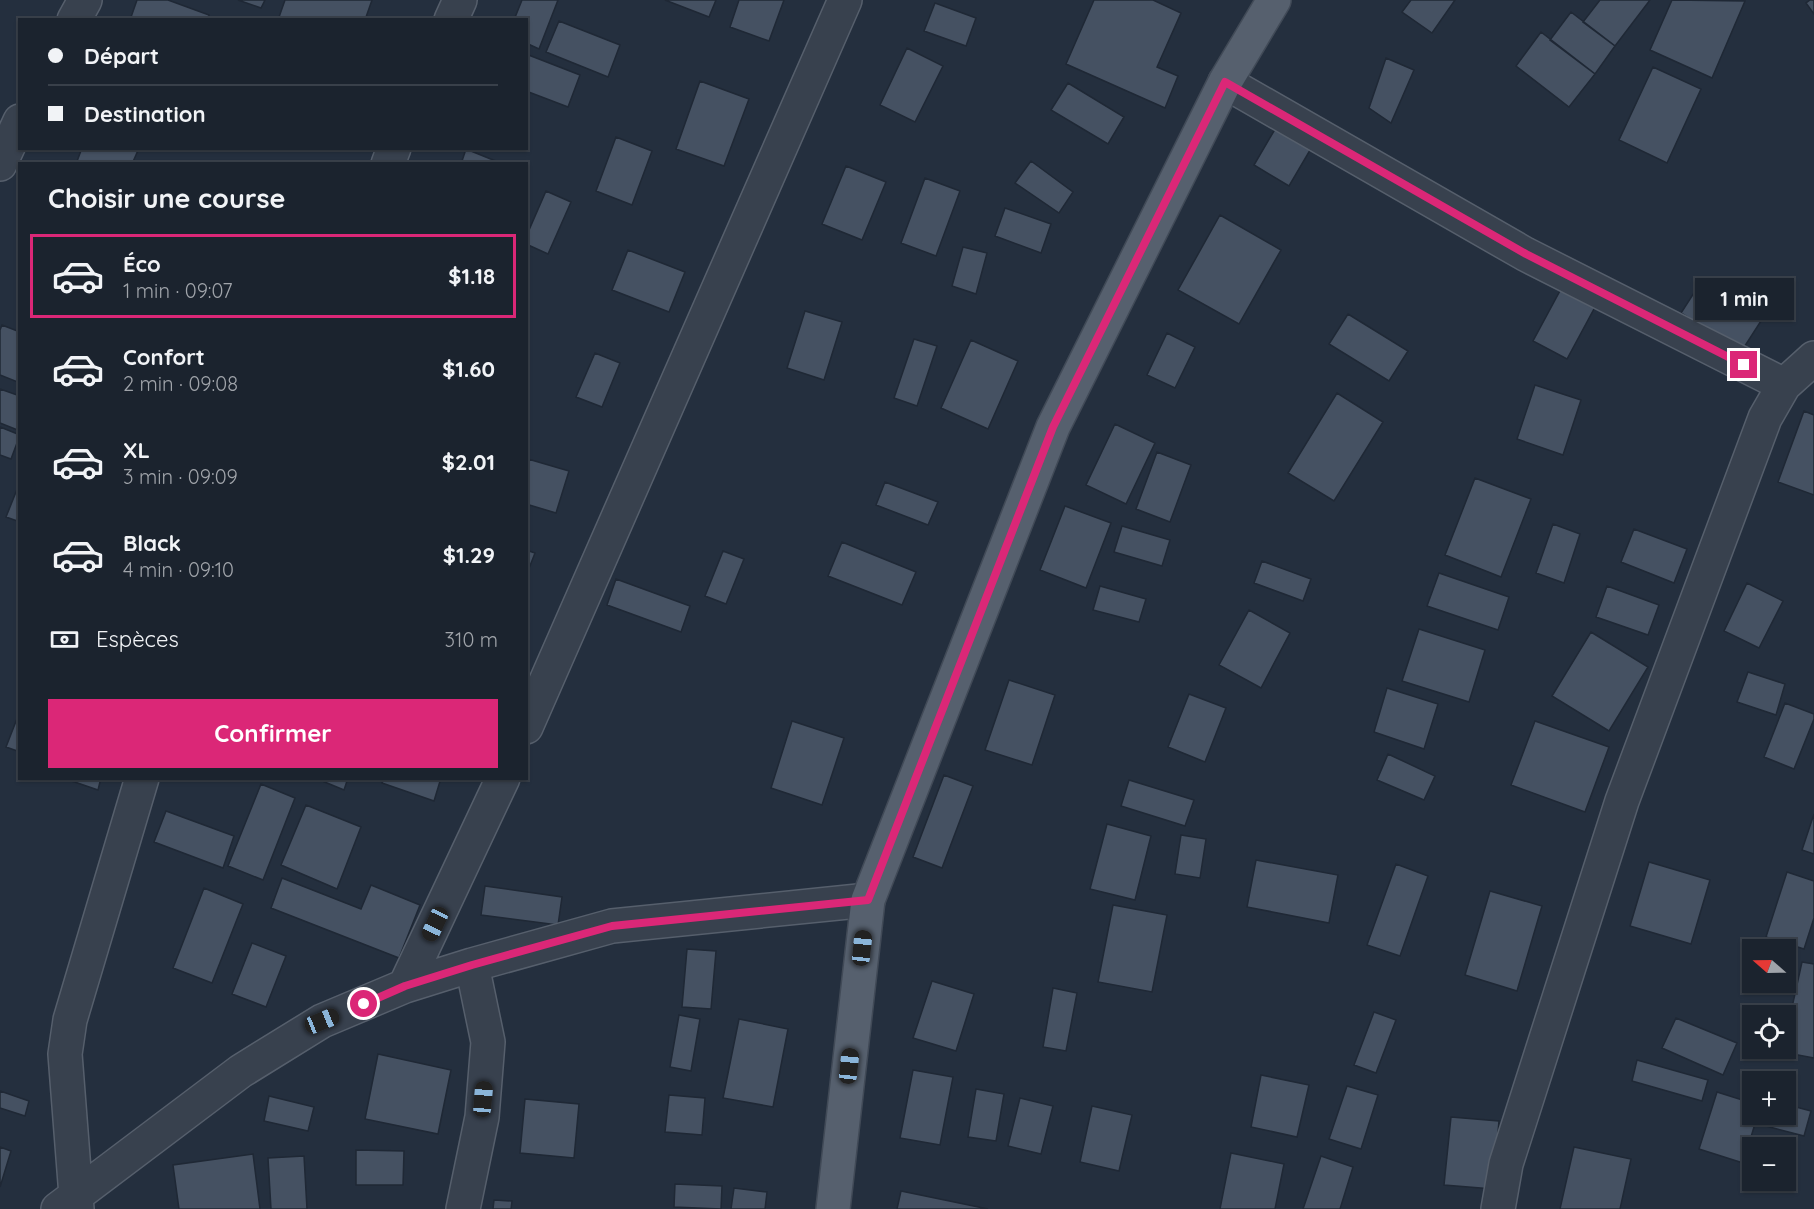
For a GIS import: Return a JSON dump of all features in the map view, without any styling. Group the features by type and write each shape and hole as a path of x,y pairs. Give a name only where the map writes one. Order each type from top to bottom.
{"main road":[{"path":"833,1209 868,900 1053,427 1225,82 1274,0"}],"street":[{"path":"75,18 85,0"},
{"path":"452,18 460,0"},
{"path":"528,722 845,0"},
{"path":"1225,82 1526,254 1784,385"},
{"path":"0,164 18,125"},
{"path":"1498,1209 1506,1164 1622,801 1765,417 1784,385 1814,358"},
{"path":"70,1205 65,1054 70,1020 141,780"},
{"path":"405,986 502,780"},
{"path":"70,1205 241,1071 322,1021 405,986 612,926 868,900"},
{"path":"463,1209 482,1117 488,1042 472,965"}],"building":[{"path":"137,0 168,0 209,15 208,18 131,18"},
{"path":"238,0 265,0 261,8"},
{"path":"285,0 372,0 366,18 279,18"},
{"path":"522,0 558,0 539,49 528,44 528,18 515,18"},
{"path":"665,0 716,0 709,17"},
{"path":"739,0 784,0 769,41 730,27"},
{"path":"1094,0 1153,0 1181,13 1157,67 1178,76 1165,108 1066,64"},
{"path":"1411,0 1455,0 1432,33 1402,12"},
{"path":"1600,0 1650,0 1615,46 1583,22"},
{"path":"1672,0 1745,1 1712,78 1650,50"},
{"path":"1814,0 1814,14 1806,3"},
{"path":"935,3 976,18 966,46 924,31"},
{"path":"1571,12 1615,46 1595,74 1550,40"},
{"path":"559,21 620,45 608,77 546,52"},
{"path":"1541,32 1595,74 1569,107 1516,66"},
{"path":"907,48 943,66 915,122 880,105"},
{"path":"528,55 580,75 568,107 528,92"},
{"path":"1386,58 1414,70 1391,123 1369,108"},
{"path":"1653,67 1701,89 1667,163 1619,140"},
{"path":"700,81 749,99 724,166 676,149"},
{"path":"1068,83 1124,117 1108,144 1051,110"},
{"path":"1281,119 1316,140 1289,186 1254,165"},
{"path":"616,137 652,151 632,205 596,191"},
{"path":"81,150 138,150 133,162 77,162"},
{"path":"466,150 468,150 498,162 462,162"},
{"path":"1031,161 1073,192 1059,213 1015,183"},
{"path":"846,166 886,182 862,240 822,224"},
{"path":"925,178 960,191 936,256 901,243"},
{"path":"546,191 571,202 548,254 528,245 528,232"},
{"path":"1005,208 1051,224 1041,253 995,236"},
{"path":"1220,215 1281,250 1239,324 1178,290"},
{"path":"963,247 987,253 976,294 952,286"},
{"path":"628,250 685,272 669,312 612,290"},
{"path":"1701,282 1761,321 1741,352 1681,313"},
{"path":"1561,289 1595,307 1567,359 1533,341"},
{"path":"805,311 842,322 824,380 787,368"},
{"path":"1348,314 1408,351 1389,381 1329,344"},
{"path":"2,325 18,331 18,382 0,375"},
{"path":"1167,333 1195,347 1175,388 1147,375"},
{"path":"914,339 937,346 917,406 894,398"},
{"path":"971,340 1018,361 988,429 941,408"},
{"path":"595,353 620,363 602,407 576,397"},
{"path":"1535,385 1581,400 1563,455 1517,439"},
{"path":"0,389 18,395 18,430 0,423"},
{"path":"1337,393 1383,422 1334,501 1288,473"},
{"path":"1804,411 1814,415 1814,495 1778,482"},
{"path":"1115,424 1155,443 1126,504 1086,485"},
{"path":"0,427 18,434 18,440 11,459 0,455"},
{"path":"1157,452 1191,465 1170,522 1136,509"},
{"path":"528,459 569,471 556,513 528,505"},
{"path":"1475,478 1531,499 1501,577 1445,555"},
{"path":"885,482 938,502 928,525 876,505"},
{"path":"18,487 18,521 6,517"},
{"path":"1065,506 1111,523 1086,588 1040,570"},
{"path":"1553,524 1580,534 1564,583 1536,573"},
{"path":"1122,526 1170,540 1162,566 1114,552"},
{"path":"1634,529 1687,549 1674,583 1621,562"},
{"path":"842,542 916,572 902,605 828,576"},
{"path":"528,551 535,553 528,571"},
{"path":"723,551 744,559 726,604 705,596"},
{"path":"1262,561 1311,579 1303,601 1254,583"},
{"path":"1439,573 1509,597 1498,630 1427,606"},
{"path":"616,579 690,606 681,632 607,605"},
{"path":"1747,583 1783,601 1759,648 1724,631"},
{"path":"1100,586 1146,599 1139,622 1093,610"},
{"path":"1607,586 1659,605 1648,635 1596,617"},
{"path":"1249,610 1290,633 1261,688 1219,665"},
{"path":"1419,629 1485,650 1469,702 1402,681"},
{"path":"1591,632 1648,667 1609,731 1552,696"},
{"path":"1748,672 1785,684 1776,715 1737,702"},
{"path":"1009,680 1055,695 1032,765 985,750"},
{"path":"1387,688 1438,704 1424,749 1374,732"},
{"path":"1189,694 1226,708 1205,762 1168,747"},
{"path":"1785,703 1814,714 1794,769 1764,757"},
{"path":"18,716 18,751 6,747"},
{"path":"792,721 844,738 822,805 771,788"},
{"path":"1535,721 1609,747 1585,812 1511,785"},
{"path":"1388,754 1435,776 1424,800 1377,780"},
{"path":"944,775 973,786 942,868 913,857"},
{"path":"69,780 100,780 98,790"},
{"path":"320,780 347,780 344,790"},
{"path":"383,780 440,780 434,801 382,783"},
{"path":"1129,780 1194,800 1185,826 1121,806"},
{"path":"261,784 295,798 263,880 228,866"},
{"path":"306,805 361,827 337,889 281,865"},
{"path":"166,811 234,836 223,868 154,842"},
{"path":"1814,814 1814,854 1802,850"},
{"path":"1107,824 1151,836 1135,900 1090,889"},
{"path":"1181,835 1206,839 1200,878 1175,874"},
{"path":"1256,860 1338,875 1329,923 1247,907"},
{"path":"1649,862 1710,880 1691,944 1630,926"},
{"path":"1396,864 1428,876 1400,956 1367,945"},
{"path":"1787,872 1814,881 1814,918 1804,949 1796,946 1796,939 1766,937"},
{"path":"282,878 361,909 371,885 420,905 399,958 271,908"},
{"path":"485,886 562,897 558,925 481,915"},
{"path":"204,888 243,904 212,983 173,968"},
{"path":"1490,891 1542,906 1517,991 1465,975"},
{"path":"1113,905 1167,915 1152,992 1098,982"},
{"path":"252,943 286,956 266,1007 232,994"},
{"path":"687,949 716,951 711,1009 682,1007"},
{"path":"1802,962 1814,964 1814,1058 1796,1055 1796,1005 1793,1005"},
{"path":"932,981 974,994 956,1051 913,1038"},
{"path":"1053,988 1077,993 1066,1051 1043,1047"},
{"path":"1374,1012 1396,1020 1376,1073 1354,1065"},
{"path":"679,1015 700,1019 691,1071 670,1067"},
{"path":"1676,1018 1737,1043 1723,1075 1662,1048"},
{"path":"739,1019 788,1029 773,1107 723,1098"},
{"path":"378,1054 451,1070 438,1134 365,1119"},
{"path":"1637,1060 1708,1080 1702,1101 1632,1081"},
{"path":"913,1070 953,1077 940,1145 900,1138"},
{"path":"1261,1075 1309,1085 1297,1137 1251,1127"},
{"path":"1347,1086 1378,1095 1361,1149 1329,1139"},
{"path":"976,1089 1004,1094 996,1141 968,1137"},
{"path":"0,1091 29,1101 25,1116 0,1108"},
{"path":"1717,1092 1742,1100 1742,1125 1755,1125 1751,1137 1742,1137 1742,1163 1699,1149"},
{"path":"669,1095 705,1098 702,1135 665,1132"},
{"path":"269,1096 314,1107 308,1131 264,1121"},
{"path":"1020,1098 1053,1106 1041,1154 1008,1146"},
{"path":"525,1099 579,1104 574,1158 520,1153"},
{"path":"1092,1106 1132,1115 1119,1171 1080,1162"},
{"path":"1796,1107 1811,1111 1804,1136 1766,1126 1796,1125"},
{"path":"1451,1117 1499,1121 1493,1189 1444,1185"},
{"path":"0,1147 11,1151 0,1187"},
{"path":"1574,1147 1631,1159 1620,1209 1560,1209"},
{"path":"356,1150 404,1151 403,1185 356,1185"},
{"path":"1231,1153 1284,1164 1275,1209 1220,1209"},
{"path":"253,1154 260,1209 179,1209 173,1165"},
{"path":"304,1156 307,1209 271,1209 268,1158"},
{"path":"1321,1156 1353,1167 1340,1209 1303,1209"},
{"path":"675,1184 722,1186 721,1209 674,1207"},
{"path":"734,1188 767,1192 765,1209 731,1209"},
{"path":"901,1191 988,1209 897,1209"},
{"path":"494,1200 512,1201 511,1209 493,1209"}],"route":[{"path":"364,1004 405,986 612,926 868,900 1053,427 1225,82 1526,254 1744,365"}]}
